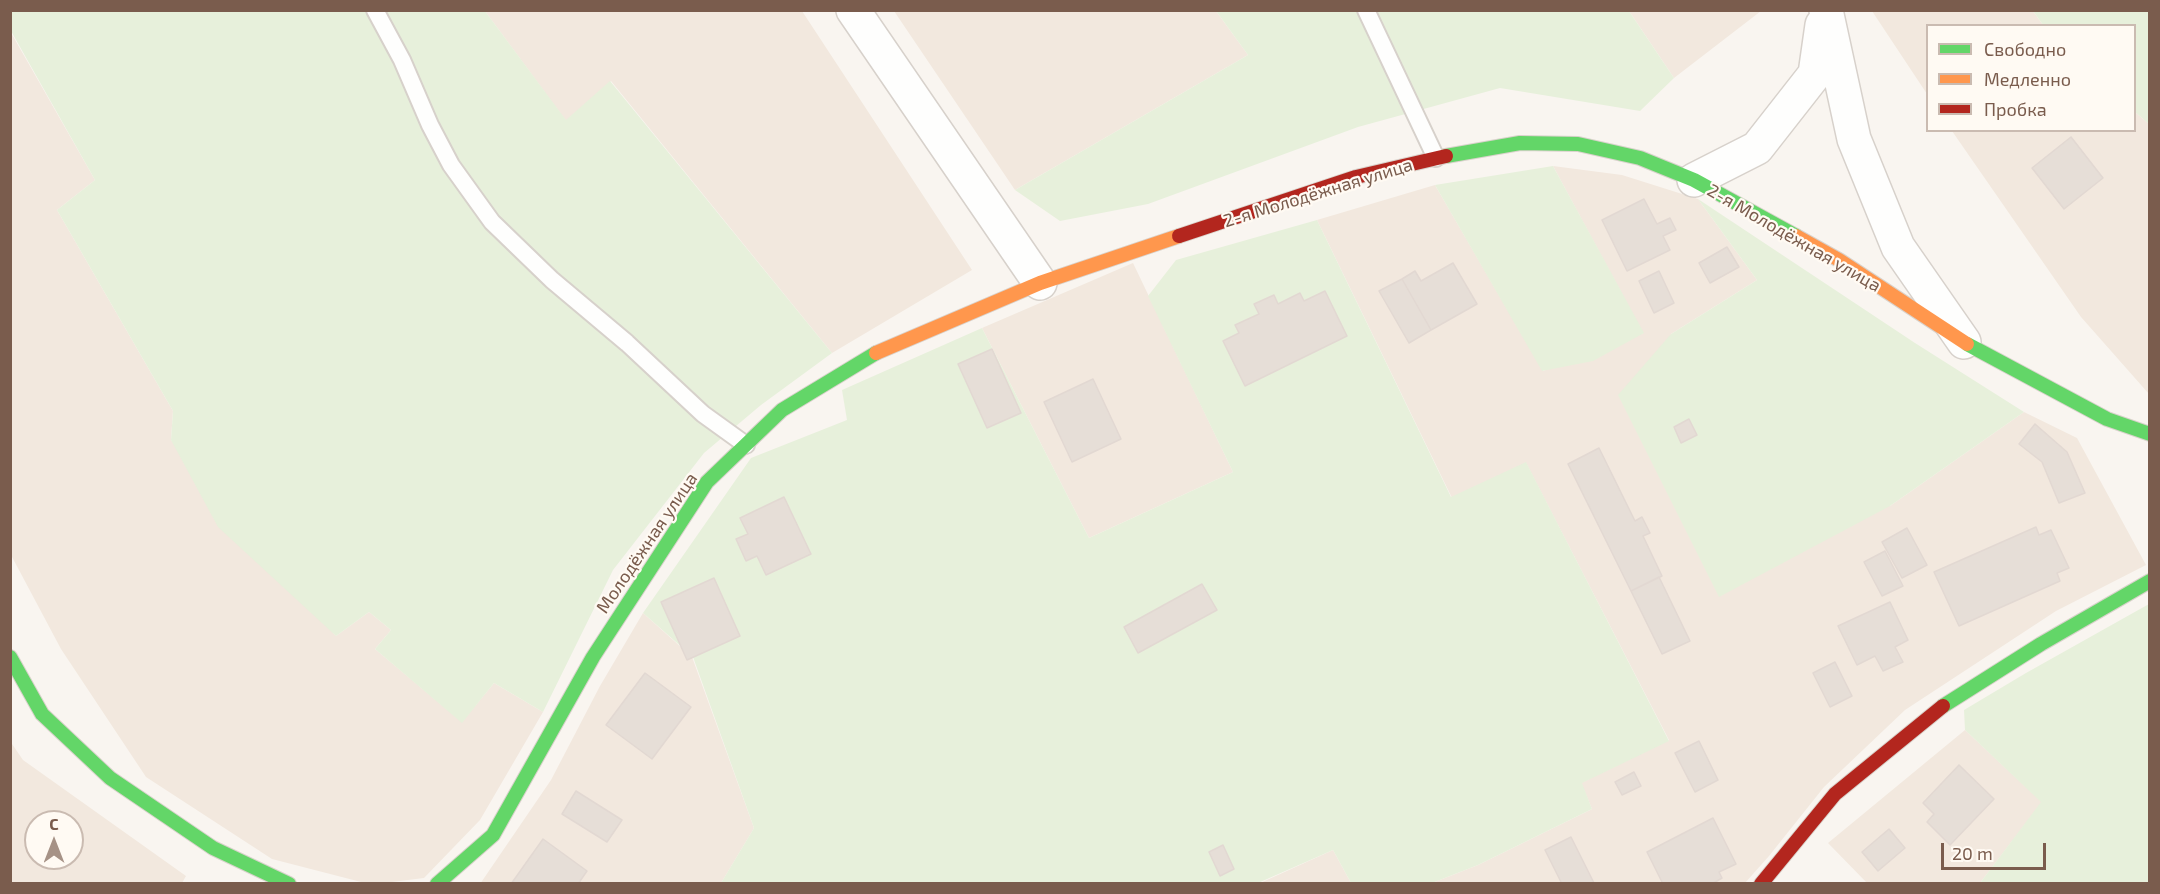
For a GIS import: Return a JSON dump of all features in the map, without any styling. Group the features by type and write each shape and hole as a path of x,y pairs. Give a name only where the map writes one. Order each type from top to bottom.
{"street":[{"path":"853,10 1040,283"},
{"path":"1694,180 1757,148 1815,74 1825,10"},
{"path":"1825,10 1854,139 1898,247 1965,343"},
{"name":"2-я Молодёжная улица","path":"1040,283 1356,177 1436,158 1520,143 1578,144 1640,158 1694,180 1839,260 1965,343 2107,420 2150,434"},
{"name":"Молодёжная улица","path":"436,884 493,835 593,657 707,482 782,410 871,356 1040,283"},
{"path":"1761,884 1835,794 1935,711 2041,644 2150,580"},
{"path":"10,657 42,714 110,778 213,848 289,884"}],"lane":[{"path":"375,10 402,60 430,125 451,165 492,222 552,280 627,343 703,414 746,445"},
{"path":"1366,10 1436,158"}],"shaded area":[{"path":"485,11 802,11 972,270 832,353 611,81 566,121"},
{"path":"894,11 1216,11 1248,55 1015,190"},
{"path":"1629,11 1761,11 1674,78"},
{"path":"1872,11 2033,11 2042,24 1926,24 1926,92"},
{"path":"10,31 95,180 57,210 173,411 171,440 336,636 369,612 391,630 375,649 462,722 494,683 543,712 480,820 424,878 365,883 272,859 146,777 61,649 11,555"},
{"path":"2136,113 2149,124 2149,394 2081,317 1953,132 2136,132"},
{"path":"1553,166 1622,175 1698,199 1757,280 1671,334 1890,506 2024,412 2077,438 2146,565 2056,611 1905,710 1824,787 1745,883 1432,883 1478,865 1592,809 1581,783 1669,740 1526,463 1452,498 1317,220 1435,185 1543,371 1643,333"},
{"path":"1133,263 1233,472 1089,538 982,328"},
{"path":"643,613 692,657 754,828 721,883 480,884 551,780 600,686"},
{"path":"1965,730 2042,802 1980,883 1867,883 1828,843"},
{"path":"10,741 23,760 186,876 182,883 11,883"},
{"path":"1333,850 1351,883 1258,884"}],"green space":[{"path":"10,11 485,11 566,120 610,81 832,353 761,405 704,453 613,570 543,712 494,683 462,723 375,649 391,630 369,612 336,636 218,527 171,440 173,411 57,210 95,180 11,31"},
{"path":"1216,11 1629,11 1674,78 1640,111 1500,88 1358,127 1148,204 1060,221 1015,190 1248,55"},
{"path":"2033,11 2149,11 2149,124 2136,113 2136,24 2042,24"},
{"path":"1553,166 1644,333 1593,361 1542,371 1435,185"},
{"path":"1698,199 1915,343 2024,412 1890,506 1719,597 1618,395 1671,334 1757,280"},
{"path":"1317,220 1451,497 1526,462 1669,741 1582,783 1592,809 1478,865 1432,883 1351,883 1333,850 1258,883 721,883 754,828 693,657 643,613 751,458 847,420 842,390 982,328 1089,538 1233,472 1148,296 1176,260"},
{"path":"2149,604 2149,883 1980,883 2041,802 1965,730 1964,710"}],"building":[{"path":"2071,137 2103,178 2064,209 2032,168"},
{"path":"1644,199 1657,224 1670,218 1676,230 1663,236 1670,250 1627,271 1602,220"},
{"path":"1727,247 1739,267 1710,283 1699,263"},
{"path":"1453,263 1477,304 1431,330 1402,279 1415,271 1421,281"},
{"path":"1659,271 1674,303 1654,313 1639,281"},
{"path":"1402,279 1431,330 1409,343 1379,291"},
{"path":"1325,291 1347,336 1245,386 1223,341 1239,333 1235,325 1259,314 1254,304 1274,295 1278,304 1300,293 1304,301"},
{"path":"992,349 1021,413 987,428 958,364"},
{"path":"1093,379 1121,439 1072,462 1044,402"},
{"path":"1689,419 1697,435 1681,443 1674,427"},
{"path":"2035,424 2067,452 2085,493 2059,503 2042,462 2019,444"},
{"path":"1599,448 1635,521 1642,517 1650,533 1643,536 1662,576 1631,591 1568,464"},
{"path":"784,497 811,554 766,575 757,556 746,561 736,539 748,534 740,518"},
{"path":"2036,527 2039,535 2051,530 2069,568 2057,573 2060,581 1959,626 1934,572"},
{"path":"1907,528 1927,565 1902,578 1882,542"},
{"path":"1885,551 1903,586 1882,596 1864,562"},
{"path":"1659,577 1690,641 1662,654 1631,591"},
{"path":"714,578 740,636 687,660 661,602"},
{"path":"1202,584 1217,610 1138,653 1124,627"},
{"path":"1890,602 1908,640 1895,647 1903,662 1883,671 1875,656 1857,665 1838,626"},
{"path":"1835,662 1852,696 1830,707 1813,673"},
{"path":"645,673 691,707 652,759 606,725"},
{"path":"1699,741 1718,780 1695,792 1675,753"},
{"path":"1959,765 1994,799 1950,845 1927,822 1934,814 1923,803"},
{"path":"1634,772 1641,786 1622,795 1615,782"},
{"path":"576,791 622,820 607,842 562,814"},
{"path":"1713,818 1736,864 1719,872 1722,878 1712,884 1663,884 1647,852"},
{"path":"1889,829 1905,848 1878,871 1862,852"},
{"path":"1571,837 1593,884 1562,884 1545,850"},
{"path":"543,839 587,871 578,884 511,884"},
{"path":"1223,845 1234,869 1220,876 1209,852"}],"traffic: fast":[{"path":"1446,156 1520,143 1578,144 1640,158 1694,180 1796,236"},
{"path":"1967,344 2107,419 2150,434"},
{"path":"437,884 493,835 593,657 707,482 782,410 876,353"},
{"path":"1943,706 2041,644 2150,581"},
{"path":"10,657 42,714 110,778 213,848 289,884"}],"traffic: slow":[{"path":"876,353 1040,283 1179,236"},
{"path":"1796,236 1839,260 1967,344"}],"traffic: jam":[{"path":"1179,236 1356,177 1446,156"},
{"path":"1761,884 1835,794 1943,706"}]}
